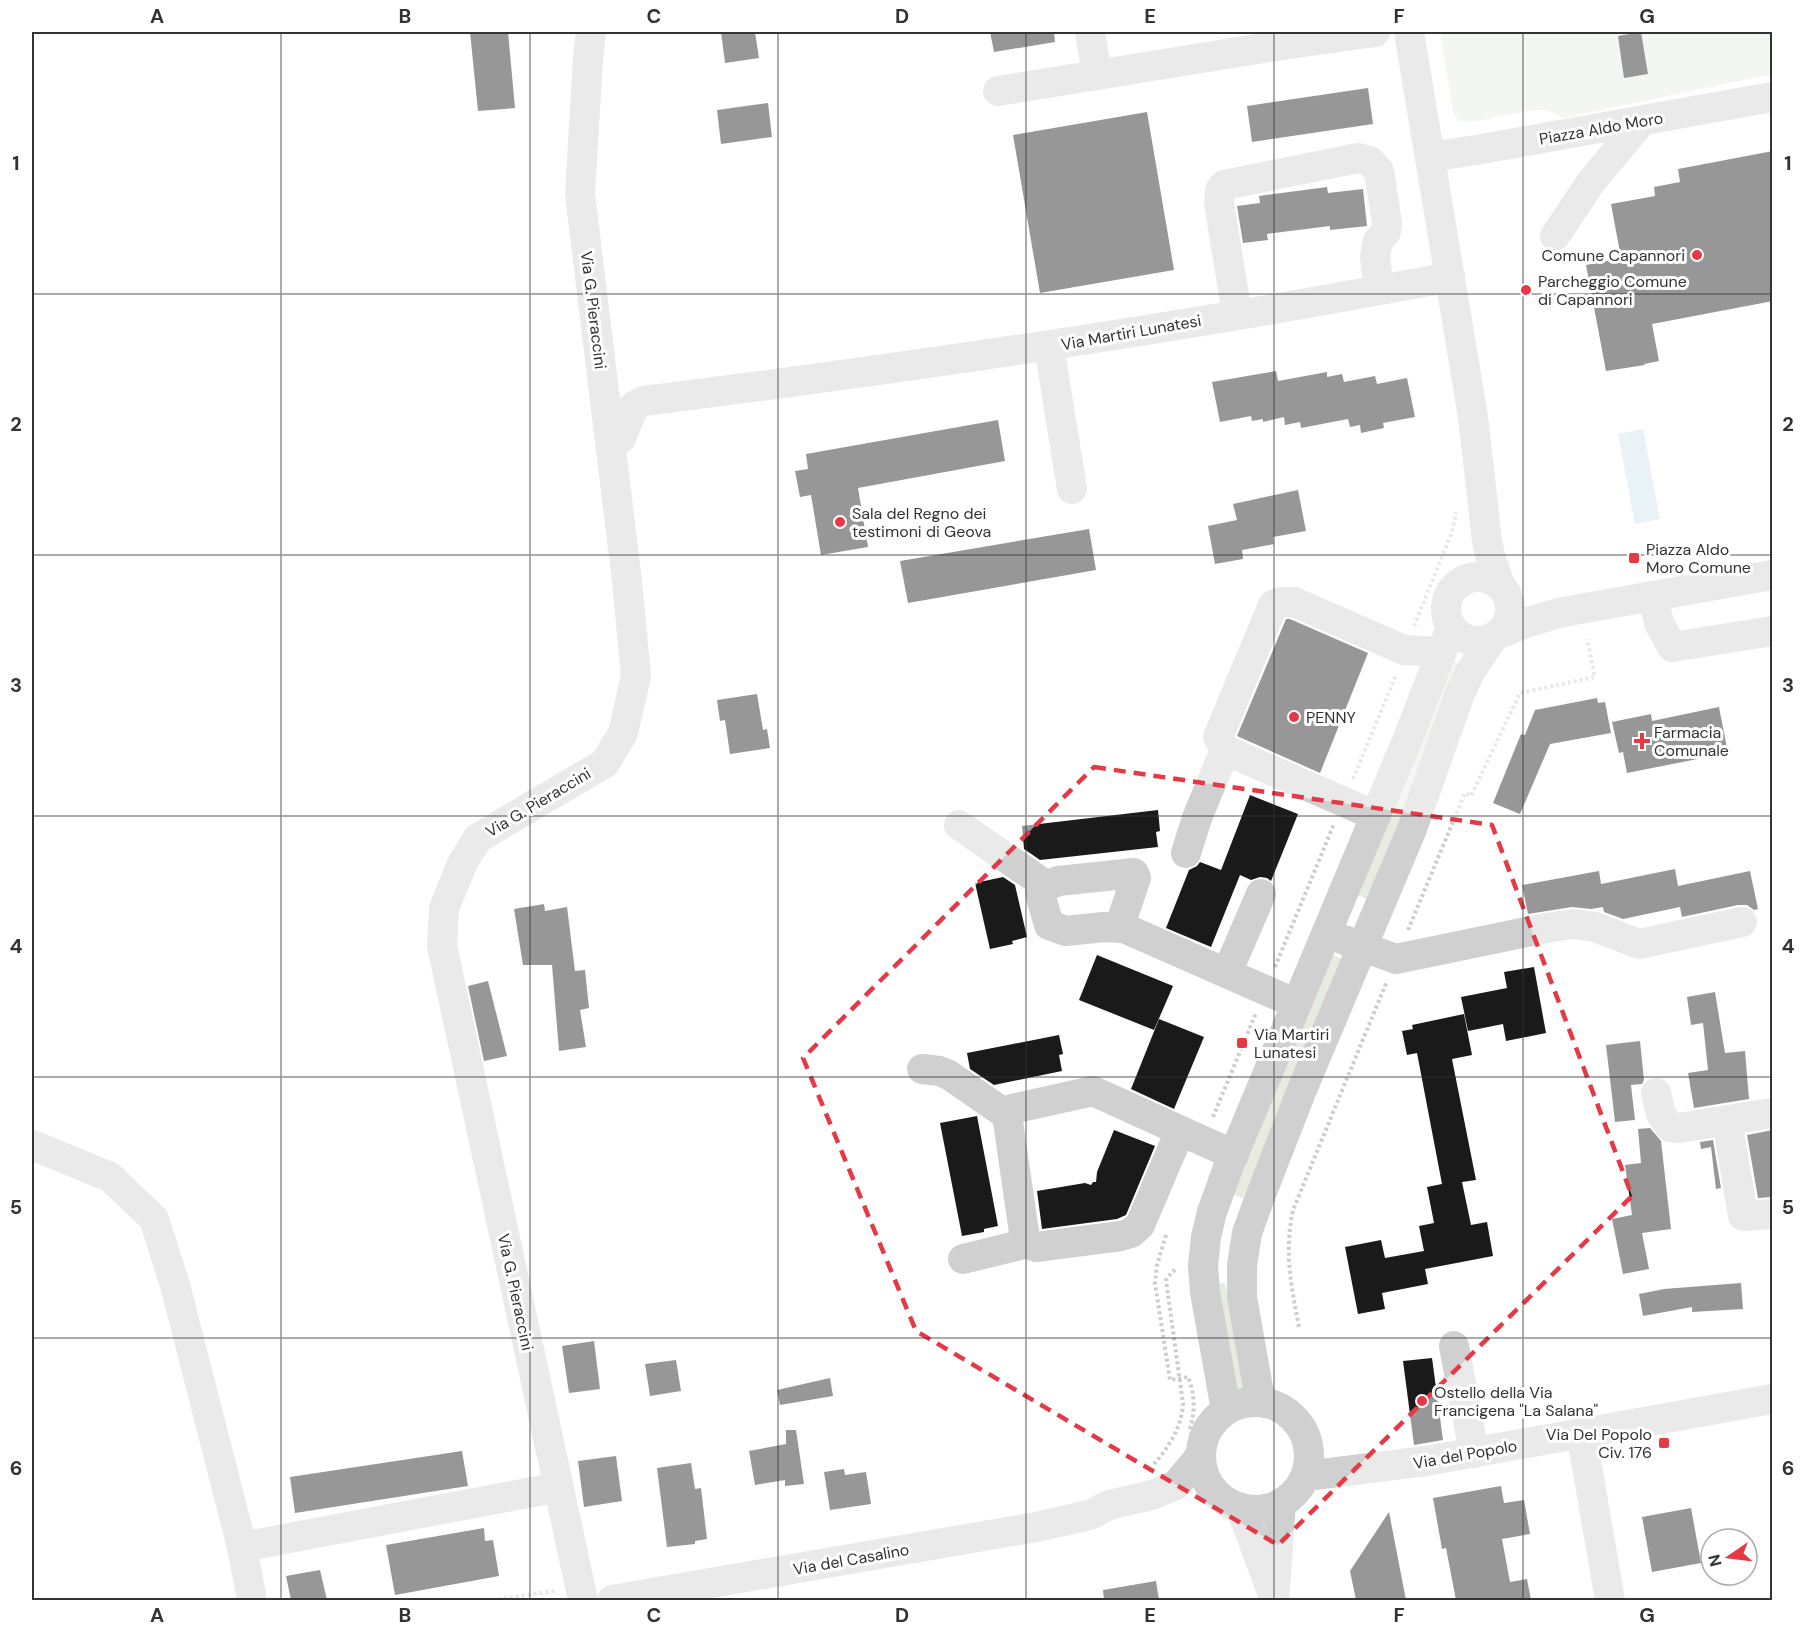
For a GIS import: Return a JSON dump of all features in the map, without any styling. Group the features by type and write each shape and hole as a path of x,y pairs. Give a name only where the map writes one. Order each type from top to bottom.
{"street":[{"name":"Via G. Pieraccini","path":"583,1600 442,945 444,908 463,862 478,838 605,762 623,733 636,676 627,581 580,194 591,32"},
{"path":"1090,32 1097,75"},
{"path":"998,91 1097,75 1274,39 1375,32"},
{"path":"1408,32 1473,417 1470,512 1480,538 1462,581"},
{"name":"Piazza Aldo Moro","path":"1430,157 1773,97"},
{"path":"1555,236 1591,182 1642,121"},
{"path":"1238,314 1219,203 1220,190 1224,185 1358,158 1370,161 1379,171 1387,223 1386,232 1378,242 1375,256 1379,290"},
{"name":"Via Martiri Lunatesi","path":"610,441 621,438 634,406 644,400 1049,346 1450,277"},
{"path":"1049,346 1072,489"},
{"path":"1263,1402 1258,1388 1242,1297 1242,1265 1247,1233 1293,1113 1412,829 1459,696 1470,672 1507,624 1511,613 1510,603 1470,512"},
{"path":"1376,816 1225,750 1218,737 1280,593 1294,602 1404,650 1459,636 1480,642 1528,622 1563,612 1773,575"},
{"path":"1226,1410 1203,1275 1206,1237 1210,1221 1234,1155 1376,816 1446,640 1445,607 1448,596 1462,581 1472,577 1482,577 1492,580 1541,610 1563,612"},
{"path":"1653,596 1659,623 1672,647 1771,640"},
{"path":"1186,853 1197,818 1225,750"},
{"path":"959,825 1047,886"},
{"path":"1119,928 1136,878 1134,873 1058,881 1047,886 1041,894 1049,925 1066,931 1104,927 1119,928 1124,928 1297,1004"},
{"path":"1227,973 1261,894"},
{"path":"1327,933 1396,960 1574,924 1595,927 1639,944 1742,922"},
{"path":"922,1069 949,1075 1007,1115 1026,1239 1020,1245 963,1258"},
{"path":"1007,1115 1012,1109 1092,1091 1234,1155"},
{"path":"1656,1093 1660,1114 1670,1126 1679,1128 1773,1113"},
{"path":"1727,1120 1743,1216 1773,1214"},
{"path":"1023,1242 1036,1247 1131,1233 1140,1225 1192,1136"},
{"path":"32,1145 110,1177 154,1219 175,1285 242,1547 252,1600"},
{"path":"1210,1221 1247,1233"},
{"path":"1454,1346 1474,1453"},
{"name":"Via del Popolo","path":"1306,1476 1474,1453 1773,1399"},
{"path":"1263,1402 1288,1412 1298,1422 1309,1448 1309,1462 1306,1476 1291,1496 1269,1508 1255,1510 1241,1508 1220,1497 1211,1488 1192,1448 1203,1442 1215,1418 1226,1410 1237,1404 1263,1402"},
{"path":"1581,1432 1610,1600"},
{"name":"Via del Popolo","path":"1305,1434 1326,1454 1370,1469"},
{"name":"Via del Casalino","path":"1090,1515 1108,1505 1152,1495 1176,1485 1192,1448"},
{"path":"242,1547 559,1487"},
{"name":"Via del Casalino","path":"612,1600 1024,1529 1090,1515 1113,1517 1139,1513 1194,1497 1211,1488"},
{"path":"1274,1599 1281,1503"},
{"path":"1241,1508 1274,1599"}],"path":[{"path":"1192,1136 1265,990 1398,670 1452,532 1470,512"},
{"path":"1587,639 1595,677"},
{"path":"1167,1233 1157,1265 1155,1283 1170,1380 1188,1377 1191,1383 1194,1408 1192,1448"}],"highlighted area":[{"path":"1094,767 1492,825 1632,1196 1278,1545 916,1331 803,1058"}],"shaded area":[{"path":"1440,32 1772,32 1772,74 1563,118 1547,110 1534,110 1471,122 1458,121 1453,110"},
{"path":"1454,661 1463,665 1367,899 1358,895"},
{"path":"1333,955 1342,959 1243,1198 1233,1195"},
{"path":"1225,1283 1245,1394 1237,1396 1217,1284"}],"water":[{"path":"1643,429 1660,519 1635,524 1618,434"}],"building":[{"path":"470,32 508,32 515,108 478,111"},
{"path":"721,32 755,32 759,58 725,63"},
{"path":"990,32 1054,32 1055,42 994,52"},
{"path":"1641,32 1648,74 1624,78 1618,36"},
{"path":"1368,88 1373,124 1252,142 1247,106"},
{"path":"768,103 772,137 721,144 717,110"},
{"path":"1147,112 1174,270 1040,293 1013,135"},
{"name":"Comune Capannori","path":"1773,151 1773,301 1652,324 1659,361 1606,371 1586,265 1621,258 1611,204 1655,196 1654,187 1680,182 1678,169"},
{"path":"1327,187 1328,193 1363,189 1367,226 1330,230 1330,226 1267,234 1268,240 1243,243 1237,206 1260,203 1259,196"},
{"path":"1276,371 1278,381 1327,372 1327,377 1342,374 1344,382 1375,376 1377,384 1407,378 1415,417 1383,423 1384,428 1361,433 1360,425 1350,427 1348,419 1301,428 1300,422 1285,425 1284,417 1263,422 1263,419 1252,421 1251,416 1220,422 1212,382"},
{"path":"998,420 1005,461 858,488 868,547 821,555 811,495 800,497 795,471 808,469 806,454"},
{"path":"1298,490 1306,531 1273,537 1274,544 1242,550 1243,559 1215,564 1208,526 1237,520 1233,504"},
{"path":"1089,529 1096,570 908,603 900,561"},
{"name":"PENNY","path":"1286,619 1368,653 1320,773 1237,736"},
{"path":"757,694 763,730 767,729 770,748 730,754 725,720 720,721 717,700"},
{"path":"1597,698 1598,703 1605,702 1611,733 1550,744 1520,814 1493,803 1521,734 1525,735 1535,710"},
{"path":"1719,707 1728,753 1627,773 1623,752 1619,753 1612,722 1651,714 1652,721"},
{"path":"1250,795 1298,814 1271,881 1260,877 1251,880 1240,875 1211,947 1166,928 1189,870 1200,862 1221,870"},
{"path":"1158,810 1160,831 1156,832 1158,847 1040,860 1024,849 1022,826"},
{"path":"1675,869 1678,886 1750,871 1758,909 1738,905 1682,917 1680,907 1623,919 1604,912 1603,907 1591,909 1572,907 1528,914 1522,885 1599,871 1601,884"},
{"path":"1003,877 1015,885 1027,937 1012,941 1013,944 990,949 975,883"},
{"path":"544,904 545,911 567,907 575,971 585,970 589,1008 580,1010 586,1047 559,1051 552,965 523,965 514,909"},
{"path":"1097,955 1173,986 1154,1030 1079,1000"},
{"path":"1534,967 1546,1033 1506,1041 1503,1024 1468,1031 1461,997 1507,988 1504,972"},
{"path":"488,981 507,1056 484,1061 468,986"},
{"path":"1715,992 1725,1053 1745,1051 1749,1099 1694,1108 1688,1073 1708,1070 1703,1023 1691,1025 1687,997"},
{"path":"1464,1014 1472,1055 1452,1059 1476,1180 1462,1182 1471,1225 1487,1222 1493,1256 1425,1269 1428,1284 1382,1293 1385,1309 1358,1314 1345,1247 1381,1240 1385,1258 1424,1251 1419,1226 1434,1223 1427,1187 1442,1184 1417,1053 1407,1055 1402,1031 1413,1029 1412,1025"},
{"path":"1159,1019 1204,1037 1174,1109 1131,1089"},
{"path":"1059,1035 1063,1054 1059,1055 1062,1071 994,1085 970,1069 967,1053"},
{"path":"1640,1041 1644,1080 1642,1084 1631,1085 1635,1120 1615,1122 1606,1045"},
{"path":"977,1116 998,1226 984,1229 984,1232 962,1236 940,1123"},
{"path":"1650,1128 1661,1141 1671,1229 1642,1233 1649,1269 1623,1274 1612,1219 1632,1215 1625,1165 1641,1163 1638,1129"},
{"path":"1114,1130 1155,1146 1126,1215 1117,1219 1042,1229 1037,1191 1085,1183 1091,1185 1096,1182 1097,1172"},
{"path":"1773,1130 1773,1197 1758,1198 1747,1135"},
{"path":"1713,1140 1721,1188 1716,1189 1711,1147 1701,1149 1700,1142"},
{"path":"1741,1283 1743,1309 1692,1312 1692,1307 1643,1316 1639,1294 1664,1289"},
{"path":"594,1341 600,1389 569,1393 562,1346"},
{"path":"1432,1358 1443,1440 1414,1445 1403,1361"},
{"path":"676,1360 681,1391 650,1396 645,1364"},
{"path":"830,1378 833,1396 780,1405 777,1390"},
{"path":"786,1430 796,1430 804,1484 785,1486 785,1480 755,1485 749,1451 786,1444"},
{"path":"462,1451 468,1486 295,1513 290,1477"},
{"path":"616,1456 622,1501 584,1507 578,1461"},
{"path":"691,1463 695,1489 701,1488 707,1539 695,1541 695,1544 667,1547 657,1468"},
{"path":"844,1469 845,1475 866,1472 871,1504 830,1510 824,1472"},
{"path":"1501,1486 1504,1503 1524,1500 1530,1534 1502,1539 1510,1582 1527,1579 1531,1600 1456,1600 1446,1548 1442,1549 1433,1498"},
{"path":"1691,1508 1699,1563 1652,1572 1642,1517"},
{"path":"1389,1512 1406,1600 1356,1600 1350,1571"},
{"path":"484,1528 485,1541 493,1540 499,1576 395,1595 386,1545"},
{"path":"320,1570 327,1600 291,1600 286,1576"},
{"path":"1156,1581 1159,1600 1104,1600 1103,1590"}],"place":[{"name":"Comune Capannori","path":"1697,255"},
{"name":"Parcheggio Comune di Capannori","path":"1526,290"},
{"name":"Sala del Regno dei testimoni di Geova","path":"840,522"},
{"name":"Piazza Aldo Moro Comune","path":"1634,558"},
{"name":"PENNY","path":"1294,717"},
{"name":"Farmacia Comunale","path":"1642,741"},
{"name":"Via Martiri Lunatesi","path":"1242,1043"},
{"name":"Ostello della Via Francigena \"La Salana\"","path":"1422,1401"},
{"name":"Via Del Popolo Civ. 176","path":"1664,1443"}]}
